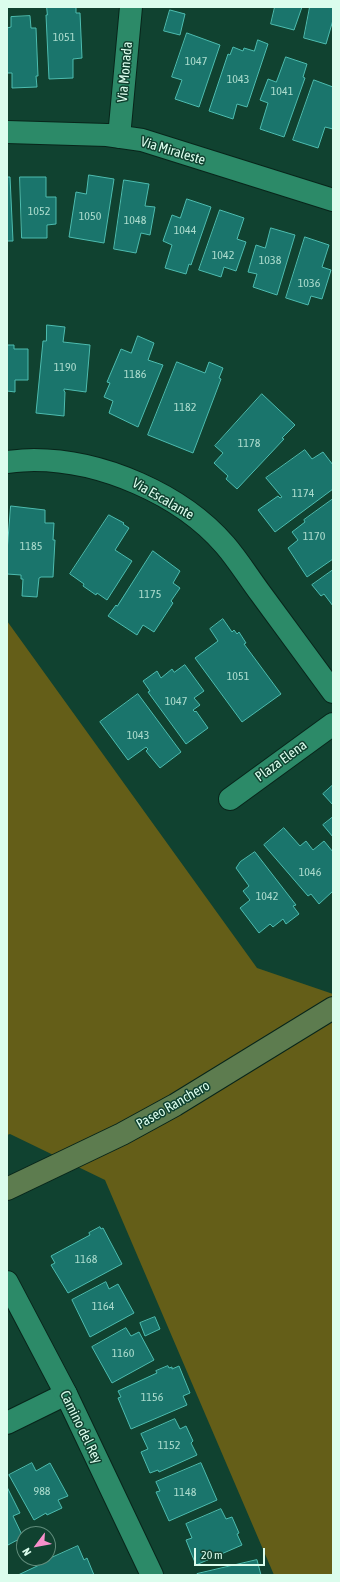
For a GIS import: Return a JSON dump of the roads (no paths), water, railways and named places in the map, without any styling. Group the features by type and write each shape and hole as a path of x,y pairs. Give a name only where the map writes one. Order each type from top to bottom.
{"main road":[{"name":"Paseo Ranchero","path":"7,1189 122,1134 175,1105 333,1008"}],"street":[{"name":"Via Monada","path":"119,137 131,7"},
{"name":"Via Miraleste","path":"7,132 107,135 142,140 333,200"},
{"name":"Via Escalante","path":"7,462 34,460 74,464 100,470 146,487 179,505 203,524 225,545 333,692"},
{"name":"Plaza Elena","path":"230,799 333,724"},
{"name":"Camino del Rey","path":"7,1282 66,1394 152,1575"},
{"path":"7,1423 66,1394"}]}
